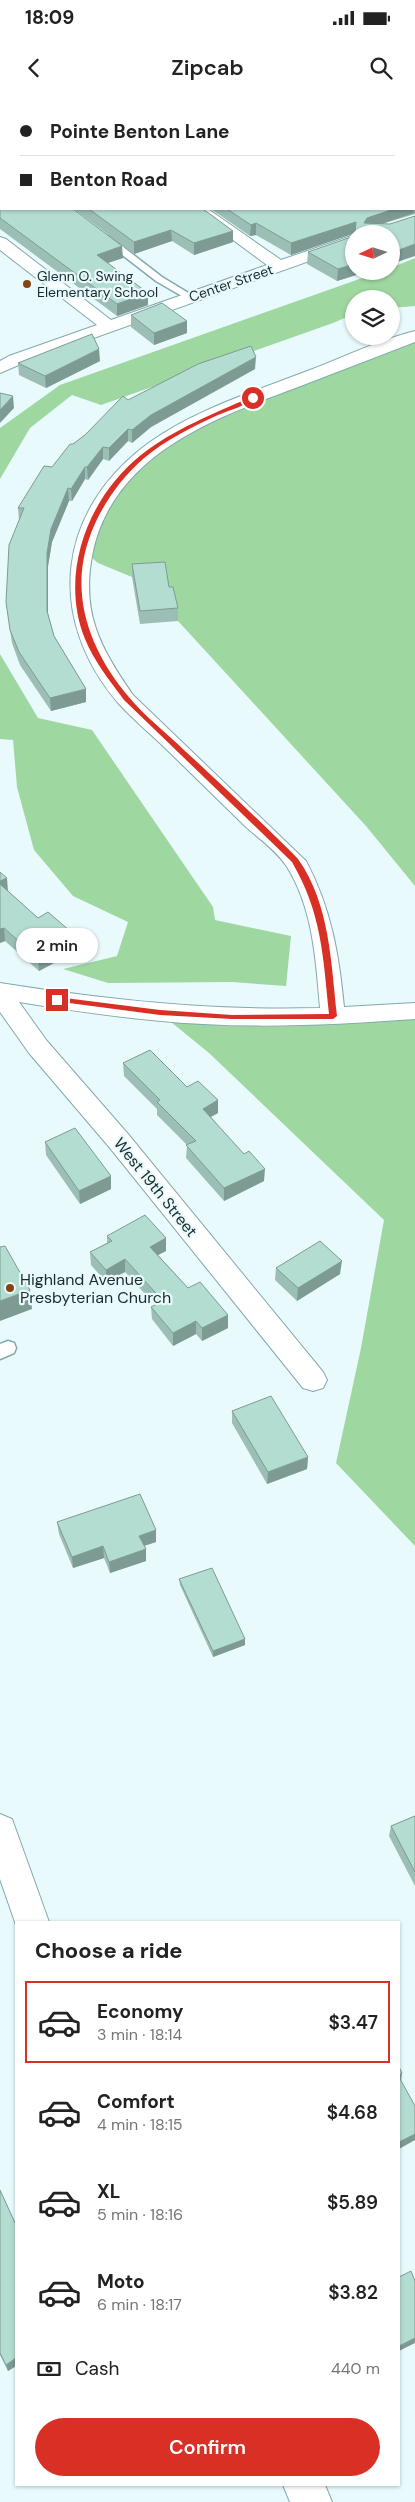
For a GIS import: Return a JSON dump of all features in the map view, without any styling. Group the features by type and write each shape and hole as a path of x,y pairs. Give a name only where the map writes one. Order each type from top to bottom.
{"street":[{"path":"199,210 279,266"},
{"path":"0,242 108,326"},
{"name":"Center Street","path":"0,368 15,360 108,326 345,243"},
{"path":"333,1016 324,931 309,885 295,860 126,699 105,669 88,639 79,604 78,577 82,550 92,522 113,489 143,456 187,427 235,405 415,336"},
{"path":"0,992 95,1006 232,1017 333,1016 415,1011"},
{"name":"West 19th Street","path":"0,992 38,1047 119,1141 313,1380"},
{"path":"0,1830 32,1921"},
{"path":"304,2486 312,2502"}],"lane":[{"path":"95,230 159,279 190,297"}],"green space":[{"path":"415,258 415,306 400,307 400,290 345,290 345,318 333,323 101,405 72,395 30,428 0,479 0,428 60,385 357,280 400,280 400,264"},
{"path":"415,336 415,886 366,826 178,621 173,600 168,596 165,575 132,577 98,563 82,550 113,489 187,427 392,345 400,345 400,342"},
{"path":"0,654 38,718 92,730 213,907 215,920 291,936 286,986 232,982 108,983 63,969 117,956 128,922 73,896 34,850 17,787 13,740 0,739"},
{"path":"415,1011 415,1546 336,1463 361,1348 384,1220 209,1053 160,1013"}],"building":[{"path":"0,210 74,210 122,246 97,255 148,293 117,304 0,218"},
{"path":"90,210 204,210 233,231 194,243 171,230 134,242"},
{"path":"228,210 391,210 367,218 364,223 390,224 415,216 415,244 400,250 400,225 356,225 356,222 291,243 256,223 251,225"},
{"path":"345,239 345,267 338,269 308,252"},
{"path":"162,303 187,321 154,333 131,315"},
{"path":"92,334 99,349 45,376 18,363"},
{"path":"251,346 256,357 151,415 132,430 128,429 109,448 103,447 85,467 71,489 68,488 51,529 47,553 47,611 54,636 86,689 50,698 19,652 10,630 6,602 9,545 24,508 18,508 44,466 52,467 70,444 73,444 85,435 123,396 128,400 198,364"},
{"path":"0,393 13,396 0,410"},
{"path":"165,562 169,587 173,587 178,608 140,611 132,564"},
{"path":"0,872 7,878 0,881"},
{"path":"0,884 38,918 48,912 77,937 38,958 4,928 0,929"},
{"path":"150,1050 187,1087 198,1081 218,1100 203,1109 244,1154 249,1151 265,1169 224,1188 186,1145 196,1141 157,1102 160,1100 123,1063"},
{"path":"75,1128 111,1176 79,1191 45,1142"},
{"path":"145,1215 166,1238 150,1247 188,1288 200,1282 228,1315 202,1328 196,1321 173,1333 151,1307 163,1301 125,1259 106,1270 90,1252 112,1241 107,1236"},
{"path":"320,1241 342,1261 298,1288 276,1268"},
{"path":"5,1246 30,1290 0,1301 0,1247"},
{"path":"271,1396 308,1457 268,1472 232,1411"},
{"path":"140,1494 156,1530 139,1536 146,1549 109,1562 103,1546 72,1557 57,1522"},
{"path":"212,1568 245,1639 213,1651 179,1579"},
{"path":"415,1816 415,1872 391,1826"},
{"path":"400,2079 415,2106 415,2134 400,2142"},
{"path":"0,2190 15,2223 15,2359 6,2365 0,2353"},
{"path":"411,2271 415,2281 415,2338 400,2346 400,2276"}],"place":[{"name":"Glenn O. Swing Elementary School","path":"27,284"},
{"name":"Highland Avenue Presbyterian Church","path":"10,1288"}],"route":[{"path":"57,1000 95,1006 232,1017 333,1016 324,931 309,885 295,860 126,699 105,669 88,639 79,604 78,577 82,550 92,522 113,489 130,468 143,456 187,427 253,398"}]}
